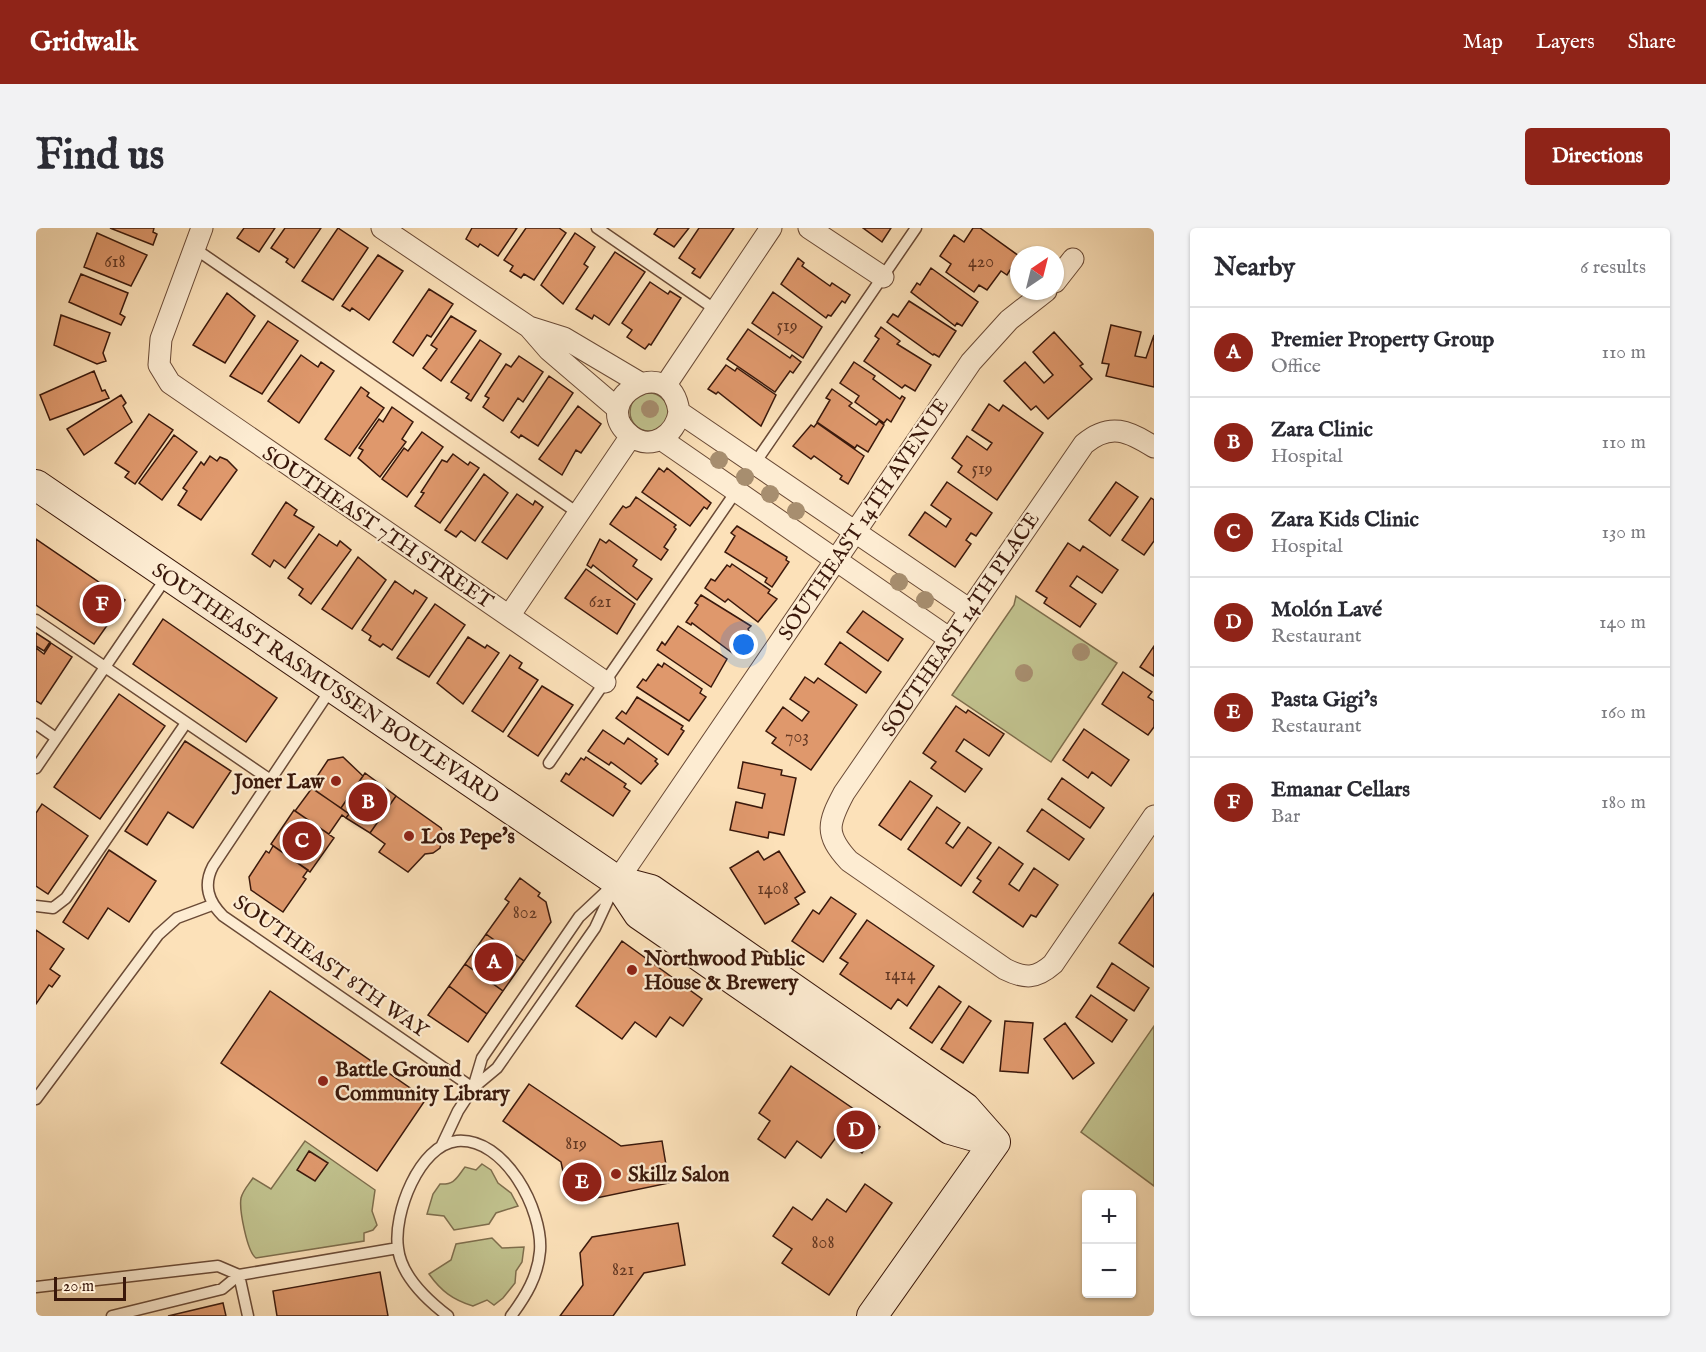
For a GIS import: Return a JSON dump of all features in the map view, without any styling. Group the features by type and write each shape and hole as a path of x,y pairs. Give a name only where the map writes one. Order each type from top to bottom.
{"street":[{"path":"194,248 202,228"},
{"path":"382,228 530,327 564,338 640,383"},
{"path":"665,386 771,228"},
{"path":"809,228 883,277"},
{"name":"SOUTHEAST 7TH STREET","path":"194,248 165,324 159,365 170,383 605,682"},
{"path":"1064,270 1073,259"},
{"name":"SOUTHEAST 14TH AVENUE","path":"617,881 971,362 1009,320 1035,300"},
{"path":"530,327 549,350 618,409"},
{"path":"650,382 665,386 675,398 679,412 673,429 661,439 646,442 631,436 620,420 618,409 624,395 640,383 650,382"},
{"path":"679,412 970,610"},
{"name":"SOUTHEAST 14TH PLACE","path":"1154,447 1122,429 1107,430 1084,444 844,793 832,816 830,830 835,846 849,861 1005,969 1034,977 1053,964 1154,816"},
{"path":"509,616 631,436"},
{"path":"661,439 950,639"},
{"name":"SOUTHEAST RASMUSSEN BOULEVARD","path":"36,485 617,881 639,914 950,1129 995,1142 872,1316"}],"lane":[{"path":"597,228 716,310"},
{"path":"755,463 916,228"},
{"path":"194,248 578,513"},
{"path":"549,764 737,490"},
{"path":"36,768 168,575"},
{"path":"36,620 269,779 332,687"},
{"path":"36,906 53,908 66,898 186,723"},
{"path":"36,724 56,738"},
{"name":"SOUTHEAST 8TH WAY","path":"269,779 207,877 212,905 223,916 473,1088"},
{"name":"SOUTHEAST 14TH AVENUE","path":"473,1088 482,1058 579,917 617,881"},
{"name":"SOUTHEAST 14TH AVENUE","path":"398,1248 407,1196 422,1164 442,1145 458,1111 473,1088 496,1068 595,928 617,881"},
{"path":"36,1098 158,935 177,918 212,905"},
{"path":"442,1145 460,1141 489,1151 511,1171 531,1200 540,1243 538,1265 533,1281 511,1316"},
{"path":"112,1316 222,1289 238,1275 398,1248 408,1275 430,1301 448,1316"},
{"path":"36,1287 218,1266 238,1275"},
{"path":"238,1275 248,1316"}],"green space":[{"path":"649,393 663,398 668,412 663,426 649,431 635,426 630,412 635,398"},
{"path":"1016,596 1117,663 1051,762 952,695 1014,605"},
{"path":"1154,1026 1154,1186 1081,1132"},
{"path":"305,1141 375,1190 372,1211 377,1225 373,1230 364,1233 364,1241 256,1258 244,1230 241,1211 242,1195 253,1178 271,1189"},
{"path":"482,1164 491,1170 498,1183 511,1193 518,1206 496,1213 489,1224 454,1230 444,1216 427,1214 433,1194 440,1184 452,1182 465,1167 476,1170"},
{"path":"492,1238 502,1248 524,1247 522,1262 516,1271 515,1283 494,1305 487,1300 473,1306 459,1301 443,1290 429,1274 451,1260 456,1244"}],"building":[{"path":"110,228 154,228 153,232 157,234 153,245"},
{"path":"244,228 275,228 259,252 237,238"},
{"path":"285,228 321,228 294,268 286,262 288,259 271,248"},
{"path":"338,228 368,248 333,300 302,281"},
{"path":"472,228 517,228 498,256 480,244 478,247 466,239"},
{"path":"526,228 559,228 566,233 534,280 524,274 521,278 510,271 513,266 504,260"},
{"path":"658,228 689,228 674,247 654,234"},
{"path":"699,228 734,228 700,278 692,273 695,269 679,258"},
{"path":"863,228 891,228 882,242"},
{"path":"973,228 980,228 1010,250 1010,270 1007,275 1001,271 987,290 979,285 974,292 946,272 951,264 940,256 954,235 964,242"},
{"path":"97,233 147,255 131,286 84,267"},
{"path":"575,233 595,247 584,264 588,267 563,304 541,285"},
{"path":"615,252 645,272 609,325 594,315 592,319 576,309"},
{"path":"378,255 403,271 369,320 352,308 350,311 342,306"},
{"path":"798,258 804,263 802,266 830,286 832,283 850,295 845,303 842,301 831,316 828,315 826,318 781,284"},
{"path":"931,268 978,302 962,326 957,323 955,326 911,292 917,283 920,285"},
{"path":"81,274 128,293 120,314 125,317 121,325 69,302"},
{"path":"650,282 668,294 670,291 681,298 651,345 649,344 645,349 627,337 632,330 622,323"},
{"path":"429,289 453,304 431,337 427,335 413,356 393,342"},
{"path":"773,292 822,327 803,358 752,323"},
{"path":"227,293 255,316 225,363 193,345"},
{"path":"909,301 956,331 939,357 887,322 893,314 898,317"},
{"path":"61,315 110,333 103,353 106,361 97,364 54,345"},
{"path":"451,316 476,331 441,381 423,368 437,349 431,345"},
{"path":"268,321 298,341 262,394 230,376"},
{"path":"1111,325 1141,332 1135,356 1146,358 1154,335 1154,387 1106,376 1109,364 1102,363"},
{"path":"881,327 900,341 897,344 931,365 915,391 905,385 902,388 864,361 879,339 875,336"},
{"path":"748,329 790,358 792,355 801,362 793,373 790,371 775,392 727,359"},
{"path":"1054,332 1083,364 1080,366 1092,379 1048,419 1036,406 1031,410 1004,381 1025,362 1044,383 1053,375 1033,352"},
{"path":"480,340 501,354 471,401 466,398 469,394 451,382"},
{"path":"301,355 318,367 321,362 334,371 299,423 268,401"},
{"path":"519,356 543,372 523,402 518,398 503,421 483,407 489,398 485,396 506,364 511,367"},
{"path":"854,362 875,376 873,379 900,399 902,396 905,398 891,422 887,419 884,423 855,402 859,396 840,383"},
{"path":"726,365 735,371 737,368 776,395 761,426 718,392 716,394 708,389"},
{"path":"94,371 102,391 105,390 109,398 50,420 40,395"},
{"path":"549,376 573,393 538,446 521,435 519,438 511,432"},
{"path":"361,387 369,393 367,396 384,408 350,456 325,439"},
{"path":"832,389 852,403 849,406 876,425 879,421 884,425 868,452 857,445 855,448 817,422 830,400 826,398"},
{"path":"121,395 126,403 123,406 132,422 84,455 67,429"},
{"path":"989,404 999,411 1003,405 1043,433 997,500 958,472 962,466 952,458 967,436 987,450 992,443 972,430"},
{"path":"578,406 601,424 581,453 576,450 562,475 539,459"},
{"path":"392,407 413,422 402,439 406,442 380,477 358,458 363,450 359,448 379,419 383,422"},
{"path":"149,414 173,430 135,484 125,477 129,472 115,463"},
{"path":"817,423 864,456 848,484 840,479 842,476 814,456 811,459 793,446 811,425 814,427"},
{"path":"422,432 443,447 407,497 382,479 404,448 408,451"},
{"path":"174,435 197,452 162,500 139,483"},
{"path":"453,454 468,465 470,462 479,468 440,523 415,506 424,493 421,492 442,460 447,462"},
{"path":"210,456 217,461 220,457 227,460 237,470 201,520 178,505 187,491 183,488 201,462 204,465"},
{"path":"659,468 664,472 667,468 711,503 707,509 704,507 690,526 642,492"},
{"path":"484,474 508,493 475,541 461,531 456,537 445,530"},
{"path":"947,482 992,513 976,536 971,533 966,540 971,544 955,567 909,535 925,512 946,527 951,519 931,505"},
{"path":"1116,482 1138,497 1110,536 1089,520"},
{"path":"517,494 533,505 535,501 543,507 507,559 482,542"},
{"path":"636,497 676,525 674,527 676,529 664,547 668,550 661,560 610,524 623,506 626,508 630,506"},
{"path":"1151,498 1154,500 1154,541 1144,555 1122,540"},
{"path":"286,502 297,510 294,515 314,527 285,568 274,560 270,567 252,554"},
{"path":"737,526 787,557 786,560 789,562 772,587 765,582 767,578 725,552 735,536 731,533"},
{"path":"319,534 337,546 340,541 351,550 311,604 299,595 303,589 288,578"},
{"path":"36,539 125,600 94,644 36,605"},
{"path":"600,539 606,543 609,540 637,560 633,566 652,579 637,600 593,565 591,568 587,565"},
{"path":"1068,543 1080,551 1083,546 1118,570 1102,593 1077,576 1070,586 1096,604 1080,627 1044,603 1047,598 1036,591"},
{"path":"358,557 386,580 352,629 322,609"},
{"path":"732,564 770,590 768,593 777,599 758,622 728,599 725,602 705,588 711,579 715,581 727,565 730,567"},
{"path":"586,569 635,604 617,634 565,598"},
{"path":"395,581 413,594 415,590 427,598 392,650 383,644 380,647 369,640 371,636 362,630"},
{"path":"701,595 751,626 748,629 751,636 735,655 692,623 691,625 686,622 698,605 695,603"},
{"path":"435,604 465,625 429,677 397,658"},
{"path":"863,611 903,639 888,661 847,632"},
{"path":"163,619 277,698 246,742 133,664"},
{"path":"678,626 727,659 711,687 657,650 662,642 665,645"},
{"path":"36,633 50,642 44,651 36,646"},
{"path":"468,637 485,648 487,645 499,653 463,704 437,683"},
{"path":"840,642 881,672 866,693 825,664"},
{"path":"51,643 72,657 41,704 36,701 36,648 44,654"},
{"path":"1154,646 1154,676 1140,667"},
{"path":"510,655 522,663 519,668 538,680 503,732 472,711"},
{"path":"664,663 702,689 700,693 706,697 689,721 637,687 643,679 646,681 658,664 662,667"},
{"path":"1123,672 1152,692 1148,697 1154,701 1154,727 1148,735 1102,704"},
{"path":"805,677 814,683 818,678 857,705 811,770 772,743 776,738 766,731 783,707 802,721 809,712 790,699"},
{"path":"542,686 573,705 538,756 508,736"},
{"path":"119,694 165,726 100,819 54,787"},
{"path":"637,697 683,726 681,729 684,731 668,755 616,718 622,711 626,714"},
{"path":"956,706 966,713 968,710 1004,734 989,756 964,739 956,751 982,769 965,792 931,768 936,762 923,753"},
{"path":"1084,729 1129,760 1111,786 1092,772 1088,778 1063,760"},
{"path":"603,730 624,744 628,738 657,759 655,761 658,764 641,784 611,762 609,765 588,751"},
{"path":"185,741 231,771 193,828 168,812 147,845 125,831"},
{"name":"Joner Law","path":"343,757 363,776 341,808 310,787 328,760"},
{"path":"586,757 626,784 624,787 630,791 613,816 561,781 566,773 569,775 581,758 584,760"},
{"path":"743,762 782,770 781,775 796,778 784,835 769,832 768,838 730,830 736,802 762,808 765,794 738,788"},
{"path":"365,773 396,796 370,833 346,818 349,814 341,808"},
{"path":"1062,778 1104,808 1090,828 1048,799"},
{"path":"910,781 932,796 901,840 879,825"},
{"path":"312,788 349,814 346,818 342,815 329,834 295,811"},
{"name":"Los Pepe's","path":"396,796 441,828 443,833 440,848 433,853 425,854 408,872 379,852 385,844 370,833"},
{"path":"42,804 88,836 48,894 36,886 36,813"},
{"path":"937,807 960,823 946,843 953,848 968,827 991,843 961,886 908,849"},
{"path":"1042,809 1084,839 1069,860 1027,831"},
{"path":"294,810 334,838 310,872 271,844"},
{"path":"273,846 308,870 303,877 306,879 283,912 251,890 249,877 266,851 269,853"},
{"path":"999,847 1023,864 1009,884 1019,891 1034,868 1058,885 1036,917 1031,915 1023,927 973,892 981,881 977,878"},
{"path":"109,850 156,881 129,922 108,908 88,939 63,922"},
{"path":"758,851 764,860 779,851 805,892 795,898 799,904 765,924 730,868"},
{"path":"520,878 540,893 538,896 546,902 551,922 524,961 486,934 509,902 505,899"},
{"path":"1154,893 1154,967 1119,943"},
{"path":"831,897 856,914 823,962 792,941 813,910 819,914"},
{"path":"867,920 934,966 907,1006 898,999 891,1009 840,974 848,963 840,958"},
{"path":"36,930 64,949 50,969 60,976 52,987 49,985 36,1004"},
{"path":"486,934 524,961 503,991 465,964"},
{"name":"Northwood Public House & Brewery","path":"622,941 702,999 683,1026 670,1017 656,1037 635,1022 622,1039 576,1006"},
{"path":"1112,963 1149,988 1134,1011 1097,987"},
{"path":"465,964 503,991 487,1014 449,986"},
{"path":"449,986 487,1014 468,1042 428,1015"},
{"path":"939,986 961,1002 932,1043 910,1028"},
{"name":"Battle Ground Community Library","path":"270,991 426,1099 377,1171 221,1063"},
{"path":"1091,995 1127,1020 1112,1042 1076,1017"},
{"path":"969,1006 991,1021 963,1063 941,1049"},
{"path":"1005,1021 1033,1023 1028,1073 1000,1071"},
{"path":"1065,1023 1094,1063 1073,1079 1044,1039"},
{"path":"791,1066 880,1127 862,1153 837,1136 821,1158 797,1141 785,1158 758,1139 770,1121 759,1113"},
{"path":"529,1084 621,1146 662,1141 669,1183 582,1201 567,1190 561,1162 503,1121"},
{"path":"309,1151 328,1163 315,1181 297,1170"},
{"path":"865,1184 892,1203 829,1295 782,1263 792,1249 773,1236 793,1207 812,1220 827,1199 846,1212"},
{"path":"678,1223 685,1265 644,1273 613,1316 560,1316 583,1285 580,1253 592,1237"},
{"path":"380,1272 388,1316 277,1316 273,1291"},
{"path":"223,1303 226,1316 168,1316"}],"place":[{"name":"Emanar Cellars","path":"102,604"},
{"name":"Joner Law","path":"336,781"},
{"name":"Zara Clinic","path":"368,802"},
{"name":"Los Pepe's","path":"409,836"},
{"name":"Zara Kids Clinic","path":"302,841"},
{"name":"Premier Property Group","path":"494,962"},
{"name":"Northwood Public House & Brewery","path":"632,970"},
{"name":"Battle Ground Community Library","path":"323,1081"},
{"name":"Molón Lavé","path":"856,1130"},
{"name":"Skillz Salon","path":"616,1174"},
{"name":"Pasta Gigi's","path":"582,1182"}]}
